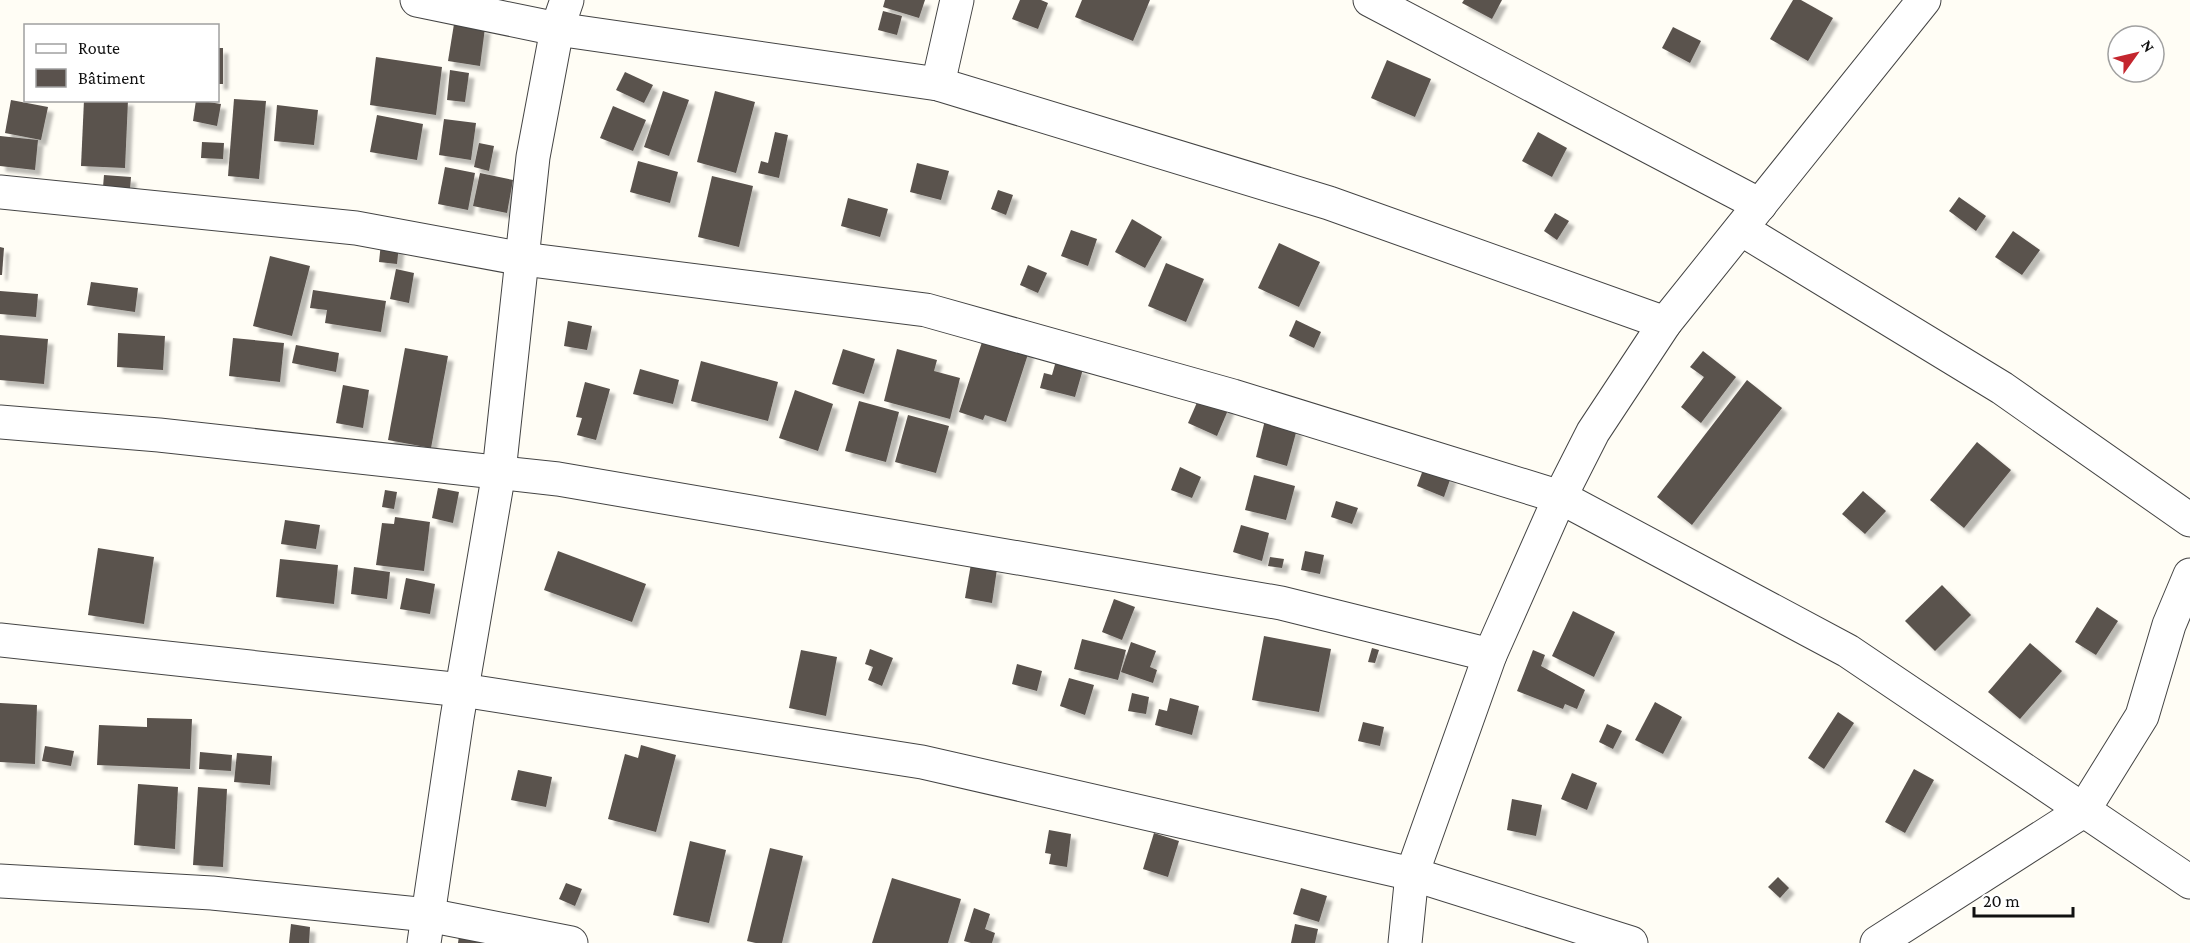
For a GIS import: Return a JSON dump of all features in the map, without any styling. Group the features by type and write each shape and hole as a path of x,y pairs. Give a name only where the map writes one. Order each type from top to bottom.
{"street":[{"path":"417,0 562,14 938,84 1329,203 1665,323"},
{"path":"938,84 957,0"},
{"path":"1370,0 1750,217 2002,388 2190,520"},
{"path":"1405,943 1413,873 1490,655 1560,496 1593,432 1665,323 1924,0"},
{"path":"426,929 462,690 499,472 533,157 562,14"},
{"path":"0,192 356,228 523,260 926,310 1233,396 1560,496 1848,651 2083,812 2190,882"},
{"path":"0,422 159,435 569,481 1281,603 1490,655"},
{"path":"1877,943 2083,812 2142,716 2169,625 2190,575"},
{"path":"0,640 462,690 922,762 1413,873 1631,943"},
{"path":"0,881 212,893 426,929 571,943"}],"building":[{"path":"885,0 925,0 919,18 883,7"},
{"path":"1020,0 1041,0 1048,3 1038,29 1012,19"},
{"path":"1082,0 1150,0 1133,41 1075,17"},
{"path":"1464,0 1502,0 1492,19 1462,3"},
{"path":"1793,0 1801,0 1833,18 1808,61 1770,39"},
{"path":"883,11 902,16 897,35 878,30"},
{"path":"454,24 485,28 480,66 448,61"},
{"path":"1673,27 1701,41 1690,63 1662,48"},
{"path":"219,48 223,48 223,84 219,84"},
{"path":"376,57 442,67 436,115 370,105"},
{"path":"1387,60 1431,79 1415,117 1371,98"},
{"path":"450,70 469,73 465,102 447,100"},
{"path":"625,72 653,85 644,103 616,90"},
{"path":"663,91 689,100 669,156 644,147"},
{"path":"715,91 755,102 736,173 697,162"},
{"path":"234,99 266,101 259,179 228,176"},
{"path":"11,100 48,107 41,140 5,133"},
{"path":"84,102 128,102 125,168 81,166"},
{"path":"196,102 221,104 217,126 193,121"},
{"path":"277,105 318,110 314,145 274,141"},
{"path":"613,106 646,120 633,151 600,138"},
{"path":"377,115 423,124 417,160 370,152"},
{"path":"444,119 476,123 471,160 439,155"},
{"path":"775,132 788,135 779,178 758,173 761,161 768,163"},
{"path":"1538,132 1567,148 1552,177 1522,161"},
{"path":"0,136 38,140 35,170 0,166"},
{"path":"202,142 224,143 223,159 201,158"},
{"path":"479,143 494,146 489,171 474,167"},
{"path":"638,161 678,172 670,203 630,192"},
{"path":"917,163 949,171 941,200 910,192"},
{"path":"445,167 475,173 468,210 438,204"},
{"path":"480,173 513,180 507,213 473,206"},
{"path":"104,175 131,177 130,189 103,187"},
{"path":"712,176 753,186 739,247 698,237"},
{"path":"998,190 1013,195 1006,215 991,209"},
{"path":"1959,197 1986,216 1976,231 1949,211"},
{"path":"848,198 888,209 880,237 841,226"},
{"path":"1555,213 1569,221 1557,240 1544,231"},
{"path":"1132,219 1162,237 1145,268 1115,252"},
{"path":"1071,230 1097,239 1088,266 1061,256"},
{"path":"2013,231 2040,250 2022,275 1995,257"},
{"path":"381,243 399,245 397,264 379,262"},
{"path":"1279,243 1320,262 1299,307 1258,288"},
{"path":"0,247 4,248 2,275 0,275"},
{"path":"270,256 310,266 292,336 253,326"},
{"path":"1166,263 1204,279 1186,322 1148,306"},
{"path":"1028,265 1047,273 1038,293 1020,285"},
{"path":"396,269 414,273 409,303 390,299"},
{"path":"91,282 138,288 135,312 87,305"},
{"path":"313,290 386,301 381,332 325,323 327,310 310,308"},
{"path":"0,291 38,294 36,317 0,314"},
{"path":"1296,320 1321,332 1314,348 1289,336"},
{"path":"568,321 592,326 587,350 564,346"},
{"path":"118,333 165,336 163,370 117,367"},
{"path":"0,335 48,339 44,384 0,380"},
{"path":"984,336 1029,351 1006,422 985,415 983,420 959,412"},
{"path":"233,338 284,343 280,382 229,376"},
{"path":"296,345 339,353 336,372 292,363"},
{"path":"405,348 448,356 431,448 388,440"},
{"path":"843,349 875,359 864,394 832,384"},
{"path":"897,349 937,360 934,371 960,378 950,419 884,401"},
{"path":"1703,351 1736,377 1701,423 1681,407 1704,377 1690,367"},
{"path":"701,361 778,382 768,421 691,401"},
{"path":"1056,361 1083,369 1075,397 1040,388 1044,373 1052,375"},
{"path":"640,369 679,380 673,404 633,394"},
{"path":"1747,380 1782,408 1692,525 1657,497"},
{"path":"585,382 610,389 596,440 577,435 582,418 576,417"},
{"path":"343,385 369,390 363,428 336,423"},
{"path":"795,390 833,404 818,451 779,438"},
{"path":"1202,391 1231,403 1217,436 1188,423"},
{"path":"859,401 899,412 886,462 845,451"},
{"path":"908,415 949,426 936,473 895,462"},
{"path":"1265,420 1297,429 1287,466 1256,457"},
{"path":"1977,442 2011,470 1964,528 1930,500"},
{"path":"1180,467 1201,477 1192,498 1171,490"},
{"path":"1424,467 1451,477 1444,497 1417,486"},
{"path":"1254,475 1295,486 1286,520 1245,510"},
{"path":"438,488 459,492 453,523 432,518"},
{"path":"385,490 397,492 394,509 382,507"},
{"path":"1863,491 1886,511 1865,534 1842,514"},
{"path":"1336,501 1358,508 1352,524 1331,517"},
{"path":"395,517 430,522 424,571 376,565 382,523 394,524"},
{"path":"285,520 320,525 316,549 281,544"},
{"path":"1241,525 1269,533 1262,561 1233,552"},
{"path":"98,548 154,557 144,624 88,615"},
{"path":"558,551 646,584 632,622 544,590"},
{"path":"1305,551 1324,555 1320,574 1301,570"},
{"path":"1270,557 1284,559 1282,568 1268,566"},
{"path":"280,559 338,565 334,604 276,597"},
{"path":"971,564 997,569 992,603 965,598"},
{"path":"354,567 390,572 387,599 351,594"},
{"path":"406,578 435,584 430,614 400,609"},
{"path":"1942,585 1971,615 1935,651 1905,621"},
{"path":"1114,599 1135,607 1122,640 1102,632"},
{"path":"2097,607 2118,621 2096,655 2075,642"},
{"path":"1573,611 1615,632 1594,677 1552,656"},
{"path":"1264,636 1331,649 1319,712 1252,700"},
{"path":"1082,639 1126,650 1118,680 1074,669"},
{"path":"1131,642 1156,651 1150,667 1157,670 1153,683 1121,672"},
{"path":"2030,643 2062,671 2020,719 1988,692"},
{"path":"1372,648 1379,650 1375,663 1368,662"},
{"path":"870,649 893,658 882,686 868,680 873,667 865,664"},
{"path":"801,650 837,657 826,716 789,708"},
{"path":"1533,650 1545,655 1541,666 1585,690 1577,709 1565,704 1563,709 1517,691"},
{"path":"1017,664 1042,671 1037,691 1012,684"},
{"path":"1069,678 1094,685 1085,715 1060,706"},
{"path":"1132,693 1149,697 1146,714 1128,711"},
{"path":"1170,698 1199,706 1192,735 1155,725 1159,709 1167,711"},
{"path":"1655,702 1682,717 1663,754 1635,740"},
{"path":"0,703 37,705 35,764 0,762"},
{"path":"1838,712 1854,723 1824,769 1808,758"},
{"path":"147,718 192,719 190,769 97,765 99,725 147,727"},
{"path":"1363,722 1384,727 1380,746 1358,741"},
{"path":"1607,724 1622,731 1613,749 1599,742"},
{"path":"641,745 676,755 656,832 608,819 625,754 638,758"},
{"path":"45,746 74,751 71,766 42,761"},
{"path":"200,752 232,755 231,771 199,769"},
{"path":"237,753 272,756 270,785 234,782"},
{"path":"1914,769 1934,780 1905,833 1885,822"},
{"path":"518,770 552,777 546,807 511,800"},
{"path":"1572,773 1597,783 1587,810 1561,799"},
{"path":"138,784 178,787 175,849 134,845"},
{"path":"198,787 227,789 223,867 193,865"},
{"path":"1512,799 1542,805 1536,836 1507,830"},
{"path":"1049,830 1071,834 1067,867 1049,864 1051,854 1045,853"},
{"path":"1154,833 1179,841 1168,877 1143,869"},
{"path":"690,841 726,850 709,923 673,915"},
{"path":"770,848 803,856 782,943 756,943 747,941"},
{"path":"1778,877 1789,888 1780,898 1768,887"},
{"path":"892,878 961,899 948,943 872,943"},
{"path":"566,883 582,889 575,906 559,899"},
{"path":"1301,888 1327,896 1319,922 1293,914"},
{"path":"974,908 990,914 985,929 995,933 992,943 964,941"},
{"path":"291,924 310,927 309,943 289,943"},
{"path":"1295,924 1318,929 1315,943 1291,943"},
{"path":"459,936 485,943 458,943"}]}
